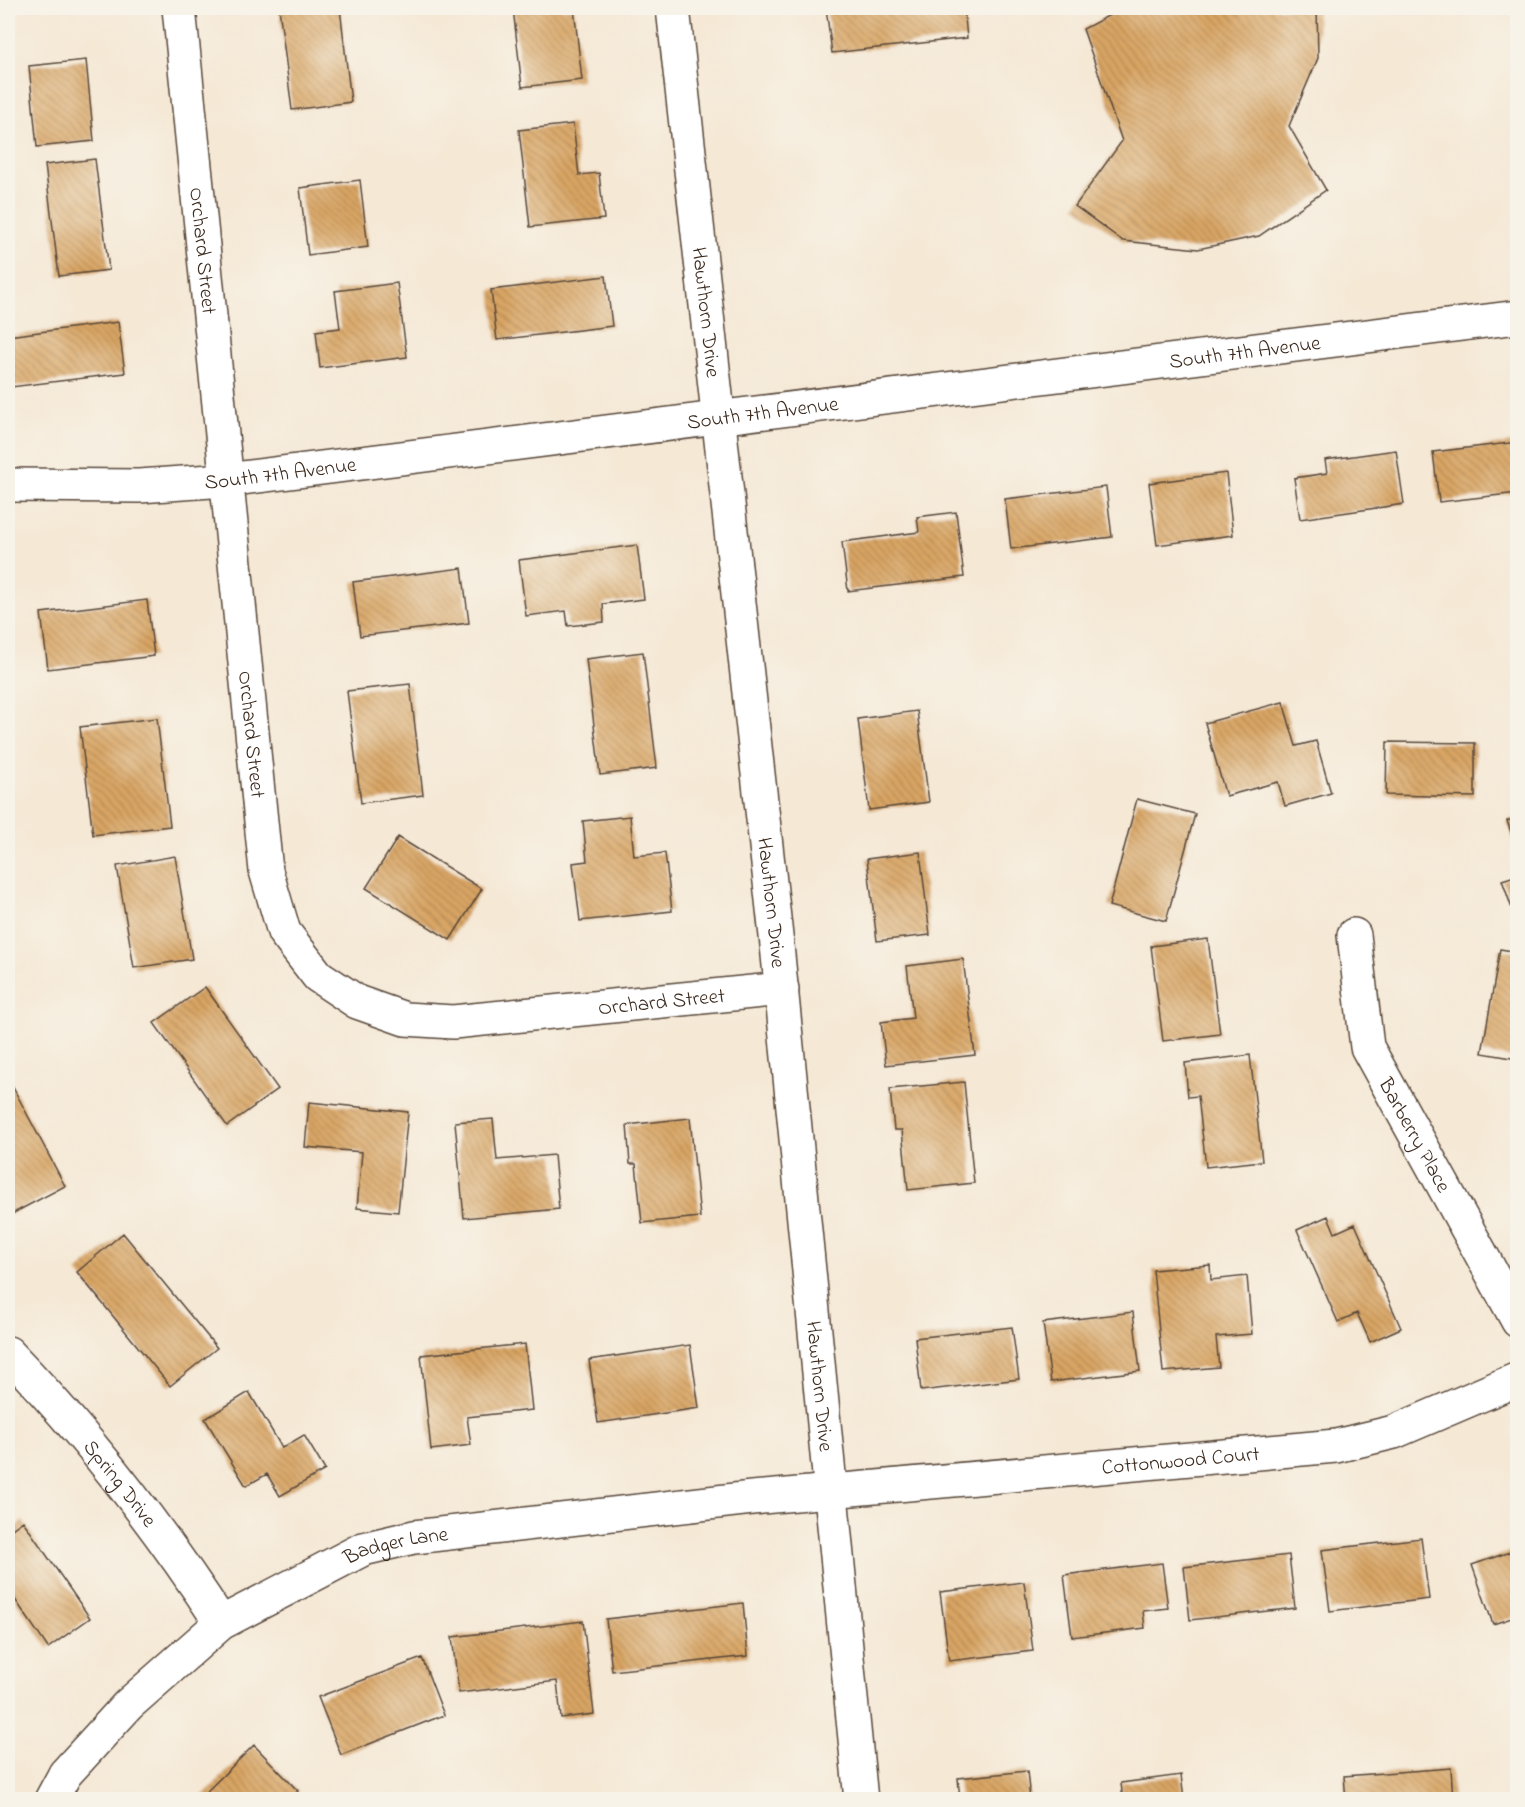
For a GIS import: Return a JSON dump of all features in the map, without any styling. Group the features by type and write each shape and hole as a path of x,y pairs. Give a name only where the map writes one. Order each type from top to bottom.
{"street":[{"name":"Orchard Street","path":"179,8 266,871 284,932 318,976 357,1002 405,1019 453,1022 782,989"},
{"name":"Hawthorn Drive","path":"673,8 782,989 861,1800"},
{"name":"South 7th Avenue","path":"8,485 138,486 226,480 1518,317"},
{"name":"Barberry Place","path":"1354,935 1367,1047 1518,1321"},
{"name":"Spring Drive","path":"8,1353 58,1405 131,1494 221,1623"},
{"name":"Cottonwood Court","path":"831,1492 1336,1446 1394,1432 1446,1412 1518,1379"},
{"name":"Badger Lane","path":"51,1800 65,1774 128,1705 221,1623 363,1549 414,1537 740,1499 831,1492"}],"building":[{"path":"279,8 340,8 351,102 292,110"},
{"path":"513,8 574,8 582,80 522,87"},
{"path":"826,8 964,8 967,38 832,53"},
{"path":"1123,8 1317,8 1318,58 1289,126 1326,190 1259,236 1198,249 1123,241 1075,206 1122,141 1083,29"},
{"path":"86,60 94,141 37,147 29,66"},
{"path":"573,124 579,175 599,173 604,219 530,227 519,130"},
{"path":"95,159 109,270 59,276 45,165"},
{"path":"360,180 368,247 308,255 300,188"},
{"path":"606,276 612,326 497,340 491,290"},
{"path":"397,283 407,357 320,368 316,331 340,328 335,291"},
{"path":"118,322 125,373 11,387 8,336"},
{"path":"1518,442 1518,493 1439,502 1433,452"},
{"path":"1396,450 1404,504 1300,519 1294,478 1327,473 1325,460"},
{"path":"1226,473 1233,535 1157,545 1149,483"},
{"path":"1106,487 1112,537 1011,549 1005,499"},
{"path":"956,512 964,577 848,591 842,542 919,532 917,517"},
{"path":"637,545 644,599 603,604 604,622 568,626 566,611 526,616 519,560"},
{"path":"462,568 469,623 360,636 353,582"},
{"path":"147,600 154,656 48,669 41,613"},
{"path":"643,652 657,768 600,775 586,659"},
{"path":"410,684 423,795 361,803 347,691"},
{"path":"1283,702 1296,746 1316,741 1331,793 1285,806 1278,782 1226,796 1205,723"},
{"path":"917,711 929,802 869,810 858,719"},
{"path":"157,718 170,826 93,835 80,727"},
{"path":"1387,742 1475,743 1475,797 1386,795"},
{"path":"1137,799 1195,814 1166,921 1109,906"},
{"path":"630,816 634,856 665,853 672,911 580,921 573,863 587,861 583,821"},
{"path":"1518,817 1518,849 1517,849 1507,821"},
{"path":"398,837 482,889 450,940 366,888"},
{"path":"920,852 930,935 877,941 867,859"},
{"path":"175,856 192,959 134,968 117,866"},
{"path":"1518,875 1518,923 1517,923 1502,880"},
{"path":"1208,939 1220,1034 1163,1041 1151,946"},
{"path":"1500,949 1518,952 1518,1059 1482,1053"},
{"path":"963,959 975,1055 886,1065 881,1022 913,1018 907,966"},
{"path":"205,987 278,1089 227,1126 154,1023"},
{"path":"1250,1055 1262,1161 1206,1167 1198,1096 1188,1097 1185,1063"},
{"path":"8,1078 65,1186 8,1216"},
{"path":"964,1082 974,1183 908,1190 902,1130 894,1130 890,1089"},
{"path":"309,1102 408,1112 398,1212 357,1208 362,1152 305,1147"},
{"path":"690,1118 700,1217 642,1223 636,1164 630,1164 627,1125"},
{"path":"493,1119 497,1160 554,1155 559,1209 464,1218 455,1122"},
{"path":"1328,1216 1335,1233 1355,1224 1401,1328 1370,1342 1357,1313 1338,1322 1297,1230"},
{"path":"123,1233 217,1348 170,1386 77,1272"},
{"path":"1210,1265 1211,1280 1247,1276 1252,1334 1216,1337 1219,1367 1163,1372 1153,1270"},
{"path":"1133,1312 1140,1371 1051,1382 1043,1323"},
{"path":"1012,1327 1019,1379 921,1391 915,1338"},
{"path":"525,1344 532,1410 467,1417 471,1445 431,1450 421,1355"},
{"path":"690,1345 699,1408 598,1423 589,1360"},
{"path":"249,1392 282,1448 304,1435 325,1470 280,1496 267,1474 246,1486 205,1419"},
{"path":"23,1521 90,1618 48,1648 8,1589 8,1532"},
{"path":"1421,1538 1429,1599 1330,1611 1322,1550"},
{"path":"1518,1549 1518,1616 1493,1624 1472,1565"},
{"path":"1289,1555 1295,1608 1190,1620 1184,1567"},
{"path":"1162,1563 1168,1608 1143,1611 1145,1628 1072,1637 1064,1575"},
{"path":"1024,1582 1033,1651 949,1661 940,1592"},
{"path":"743,1603 748,1656 612,1671 606,1619"},
{"path":"583,1621 594,1714 561,1718 557,1681 459,1693 452,1637"},
{"path":"422,1658 444,1715 341,1755 318,1697"},
{"path":"254,1745 298,1791 288,1800 198,1800"},
{"path":"1451,1768 1453,1800 1346,1800 1344,1776"},
{"path":"1027,1771 1030,1800 960,1800 958,1778"},
{"path":"1181,1775 1184,1800 1123,1800 1121,1783"}]}
